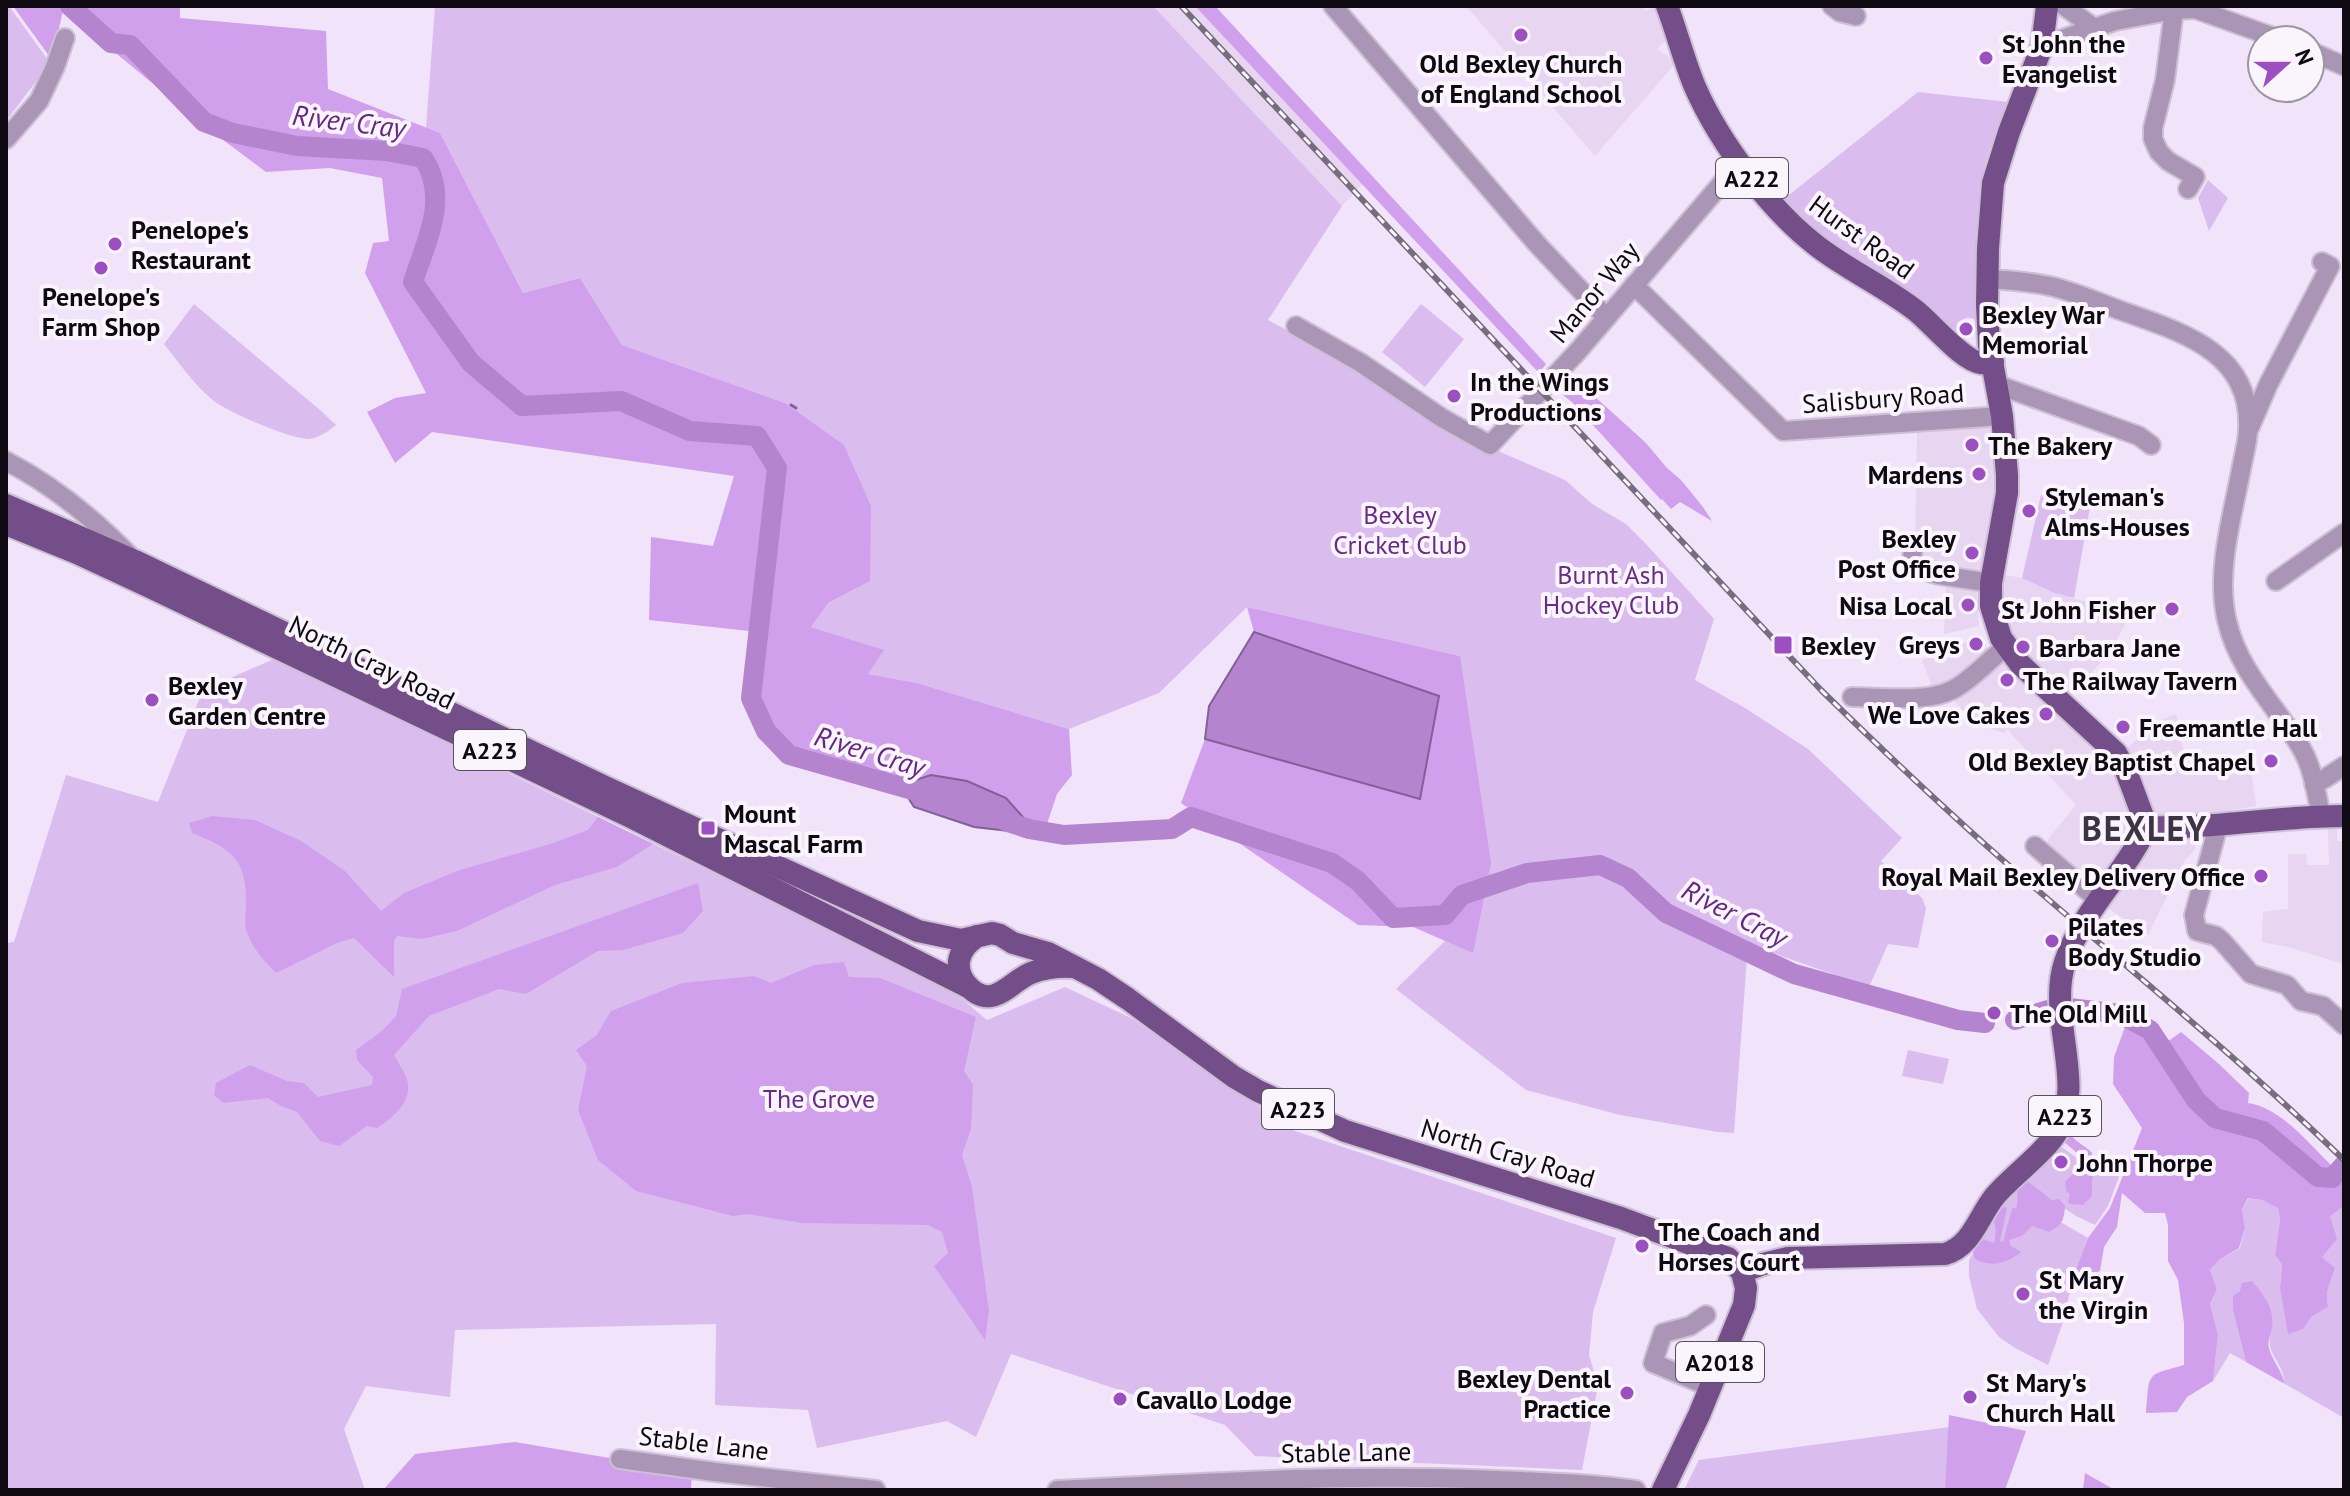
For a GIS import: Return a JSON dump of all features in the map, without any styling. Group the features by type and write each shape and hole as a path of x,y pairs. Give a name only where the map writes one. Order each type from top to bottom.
{"main road":[{"name":"Hurst Road","path":"1667,6 1694,85 1706,109 1761,191 1806,237 1912,308 1946,338 1991,353"},
{"path":"2047,6 2042,46 1995,174 1990,218 1987,279 1991,353 2002,416 2007,493 1991,583 1992,612 1997,628 2006,647 2033,678 2116,753 2147,827 2218,826 2344,816"},
{"name":"North Cray Road","path":"6,505 135,561 607,788 918,931 961,940 977,936"},
{"name":"North Cray Road","path":"6,524 150,587 603,804 968,987"},
{"name":"A223","path":"1742,1272 1788,1258 1945,1254 1956,1251 1972,1234 1996,1195 2053,1138 2063,1121 2068,1108 2068,1086 2060,1010 2062,972 2070,949 2097,899 2134,852 2147,827"},
{"name":"A223","path":"977,936 1000,935 1013,943 1048,953 1075,968"},
{"path":"968,987 959,969 959,959 968,942 977,936"},
{"path":"1013,943 1021,960 1021,970 1013,986"},
{"name":"A223","path":"968,987 976,993 998,995 1024,976 1041,970 1057,966 1075,968"},
{"name":"North Cray Road","path":"1075,968 1128,999 1234,1077 1258,1091 1331,1124 1396,1148 1621,1218 1728,1258 1742,1272"},
{"name":"A2018","path":"1663,1490 1744,1305 1746,1288 1742,1272"}],"street":[{"path":"1333,6 1507,210 1606,317"},
{"path":"2064,6 2093,27"},
{"path":"2042,46 2093,27 2174,10 2196,8 2246,27"},
{"path":"2174,10 2153,139 2168,161 2195,177 2188,189"},
{"path":"6,139 39,101 65,38"},
{"name":"Manor Way","path":"1296,326 1361,363 1442,418 1490,445 1539,395 1740,162"},
{"path":"2248,430 2330,266"},
{"path":"1987,279 2055,288 2184,333 2215,353 2240,386 2247,407 2248,430 2225,559 2223,588 2227,622 2245,665 2310,767 2321,816"},
{"name":"Salisbury Road","path":"1634,285 1783,431 2002,416"},
{"path":"1998,385 2139,436 2151,445"},
{"path":"2240,386 2268,385"},
{"path":"6,461 76,506 135,561"},
{"path":"2276,581 2344,533"},
{"path":"1913,549 1911,567 1991,583"},
{"path":"1852,697 1943,694 1955,689 2006,647"},
{"path":"2314,784 2344,766"},
{"path":"2218,826 2194,915 2197,931 2216,936 2251,974 2287,985 2301,1001 2323,1006 2344,1025"},
{"path":"2035,846 2097,899"},
{"path":"1648,1382 1663,1333 1690,1326 1706,1315"},
{"path":"1653,1363 1710,1387"},
{"name":"Stable Lane","path":"620,1459 876,1490"},
{"name":"Stable Lane","path":"1057,1490 1370,1477 1579,1483 1636,1490"}],"shaded area":[{"path":"1153,6 1215,6 1371,175 1342,206"},
{"name":"Old Bexley Church of England School","path":"1466,6 1642,6 1646,11 1654,7 1666,40 1657,49 1672,59 1674,65 1595,156"},
{"path":"1991,427 1994,494 1980,575 1915,564 1917,432"},
{"path":"2000,574 2022,578 2054,593 2130,616 2109,653 2067,700 2024,665 2001,624"},
{"path":"1946,583 1977,585 1979,626 1944,634"},
{"path":"1254,632 1439,696 1420,799 1205,739 1209,706"},
{"path":"1982,636 1990,656 1986,661 1933,690 1922,660"},
{"path":"2002,655 2109,760 2130,800 2133,829 2130,829 2123,851 2100,884 2047,846 2049,838 2076,805 2007,729 2004,733 1974,723 1950,696"},
{"path":"2176,714 2186,765 2249,755 2256,806 2153,820 2123,753 2153,723"},
{"path":"931,775 967,781 1006,798 1030,825 1028,833 974,827 914,807 900,785"},
{"path":"2337,828 2337,841 2344,841 2344,964 2262,942 2263,912 2288,909 2288,854 2306,854 2307,865 2329,865 2328,829"},
{"path":"2163,835 2198,835 2194,851 2185,860 2148,935 2105,906 2143,853"}],"green space":[{"path":"6,6 50,63 6,121"},
{"path":"13,6 64,6 52,60"},
{"path":"79,6 180,6 180,18 326,31 328,89 440,133 523,293 580,278 622,345 785,403 844,445 871,506 870,581 829,602 811,627 884,650 868,674 917,683 1069,729 1072,775 1057,794 1044,833 900,785 789,755 766,731 751,698 758,632 649,620 651,537 713,546 734,476 432,432 395,463 367,412 395,398 426,393 365,273 373,243 389,241 382,178 330,168 266,172 203,125 72,17 86,15"},
{"path":"435,6 1153,6 1342,206 1268,320 1350,365 1465,440 1565,480 1592,504 1626,524 1714,619 1695,680 1808,749 1902,838 1881,861 1922,898 1926,908 1918,948 1888,944 1869,987 1748,944 1734,1133 1620,1115 1526,1090 1396,989 1445,941 1473,952 1460,656 1247,607 1159,693 1069,729 917,683 867,674 883,650 811,627 829,602 785,403 622,345 580,278 523,293 440,133 426,128"},
{"path":"1195,6 1215,6 1546,364 1539,373"},
{"path":"1918,92 2008,102 1981,184 1976,320 1962,320 1957,323 1956,331 1916,297 1820,235 1784,199"},
{"path":"2208,180 2228,198 2209,231 2198,198"},
{"path":"194,304 336,425 316,437 300,438 232,412 214,401 164,344"},
{"path":"1421,304 1464,339 1425,387 1382,352"},
{"path":"1572,376 1646,443 1681,480 1712,521 1680,502 1671,509 1661,500 1572,402 1559,392"},
{"path":"2041,495 2090,507 2074,598 2054,593 2022,578"},
{"path":"1247,607 1460,656 1491,863 1473,953 1413,927 1358,925 1181,803 1205,739 1419,799 1438,696 1254,632"},
{"path":"274,659 948,987 987,1020 1065,987 1131,1018 1295,1131 1616,1238 1593,1312 1589,1355 1598,1385 1582,1470 1255,1456 1225,1425 1011,1354 976,1437 947,1421 817,1448 808,1410 715,1405 716,1324 455,1330 450,1397 366,1386 344,1429 365,1490 6,1490 6,943 14,942 66,775 158,802 203,690"},
{"path":"212,816 255,820 301,841 345,871 381,911 404,893 457,871 588,830 598,817 653,844 617,867 555,885 457,931 422,939 397,936 394,941 394,977 354,938 276,973 249,938 245,924 245,885 239,864 225,849 192,833 189,823"},
{"path":"698,883 703,911 683,933 623,950 598,951 526,994 499,989 429,1016 394,1055 406,1076 408,1087 401,1108 377,1128 367,1126 339,1146 320,1141 297,1112 268,1098 223,1103 214,1095 216,1083 250,1065 287,1081 304,1083 318,1097 372,1085 373,1077 357,1060 356,1050 396,1016 402,989"},
{"name":"The Grove","path":"844,962 849,977 880,978 976,1017 964,1071 973,1085 971,1129 962,1155 972,1187 989,1311 985,1340 934,1266 948,1253 942,1232 928,1225 802,1223 747,1214 733,1216 636,1191 598,1160 578,1110 587,1066 576,1050 597,1035 611,1011 682,983 754,976 771,983 814,965"},
{"path":"2126,1024 2145,1032 2155,1046 2181,1032 2249,1093 2248,1103 2273,1112 2306,1139 2335,1169 2344,1191 2344,1206 2330,1216 2337,1239 2322,1257 2335,1268 2327,1292 2328,1307 2311,1317 2303,1329 2288,1334 2280,1287 2282,1264 2275,1255 2280,1220 2278,1208 2262,1200 2248,1198 2242,1209 2245,1228 2239,1248 2219,1260 2210,1270 2217,1289 2210,1304 2218,1335 2213,1381 2187,1397 2177,1412 2146,1413 2152,1377 2184,1365 2184,1323 2178,1280 2168,1261 2165,1213 2145,1213 2122,1193 2117,1227 2104,1247 2100,1271 2085,1276 2074,1274 2088,1238 2110,1208 2142,1128 2113,1084 2114,1057"},
{"path":"1908,1050 1949,1059 1943,1084 1902,1076"},
{"path":"2068,1135 2092,1153 2091,1161 2084,1159 2063,1141"},
{"path":"2063,1141 2119,1177 2108,1206 2095,1225 2021,1179 2048,1155 2057,1165 2059,1163 2050,1153 2060,1146 2084,1163 2087,1159"},
{"path":"2086,1165 2096,1172 2092,1178 2092,1196 2083,1205 2070,1204 2065,1182"},
{"path":"2026,1180 2052,1200 2059,1199 2065,1206 2062,1222 2049,1232 2032,1226 2022,1236 2009,1240 2011,1246 2021,1252 2011,1259 1993,1264 1975,1259 1973,1253 1979,1238 1994,1243 1995,1224 1988,1220 2001,1207 2007,1208 2000,1241 2003,1242 2012,1209 2017,1207 2018,1185"},
{"path":"2018,1183 2021,1199 2088,1238 2074,1274 2063,1322 2048,1365 1999,1337 1977,1309 1969,1276 1969,1260 2003,1200"},
{"path":"2249,1198 2278,1207 2280,1220 2275,1255 2282,1263 2280,1287 2311,1317 2328,1307 2327,1292 2335,1268 2322,1257 2330,1215 2344,1206 2344,1418 2285,1384 2270,1346 2272,1329 2240,1291 2233,1311 2246,1362 2230,1353 2213,1381 2218,1335 2210,1304 2217,1289 2210,1270 2219,1260 2240,1248 2245,1228 2242,1209"},
{"path":"2252,1281 2270,1308 2272,1328 2269,1348 2285,1384 2246,1362 2233,1311 2233,1296 2240,1291 2242,1283"},
{"path":"1949,1415 2026,1431 2005,1490 1945,1490"},
{"path":"1950,1427 1946,1490 1684,1490 1699,1460"},
{"path":"515,1442 692,1472 691,1490 383,1490 415,1454"},
{"path":"2085,1473 2115,1490 2083,1490"}],"waterway":[{"name":"River Cray","path":"70,6 111,43 130,45 204,122 233,133 297,146 387,151 423,158 435,188 435,204 429,235 413,282 471,363 522,406 621,401 690,431 757,436 777,468 751,698 766,731 789,755 926,794"},
{"path":"791,405 796,408"},
{"name":"River Cray","path":"1005,821 1064,835 1172,829 1191,817 1332,863 1358,881 1393,918 1445,915 1462,895 1527,873 1600,865 1628,878 1666,913 1794,974 1958,1020 1985,1023"},
{"name":"River Cray","path":"2069,1008 2120,1014 2150,1030 2196,1100 2215,1118 2263,1131 2318,1177 2332,1178 2344,1165"},
{"name":"River Cray","path":"2015,1020 2048,1010"}],"railway":[{"path":"1181,6 1821,690 1989,848 2213,1040 2344,1160"}],"place":[{"name":"Old Bexley Church of England School","path":"1521,35"},
{"name":"St John the Evangelist","path":"1986,58"},
{"name":"Penelope's Restaurant","path":"115,244"},
{"name":"Penelope's Farm Shop","path":"101,268"},
{"name":"Bexley War Memorial","path":"1966,329"},
{"name":"In the Wings Productions","path":"1454,396"},
{"name":"The Bakery","path":"1972,445"},
{"name":"Mardens","path":"1979,474"},
{"name":"Styleman's Alms-Houses","path":"2029,511"},
{"name":"Bexley Post Office","path":"1972,553"},
{"name":"Nisa Local","path":"1968,605"},
{"name":"St John Fisher","path":"2172,609"},
{"name":"Greys","path":"1976,644"},
{"name":"Bexley","path":"1783,645"},
{"name":"Barbara Jane","path":"2023,647"},
{"name":"The Railway Tavern","path":"2007,680"},
{"name":"Bexley Garden Centre","path":"152,700"},
{"name":"We Love Cakes","path":"2046,714"},
{"name":"Freemantle Hall","path":"2123,727"},
{"name":"Old Bexley Baptist Chapel","path":"2271,761"},
{"name":"Mount Mascal Farm","path":"708,828"},
{"name":"Royal Mail Bexley Delivery Office","path":"2261,876"},
{"name":"Pilates Body Studio","path":"2052,941"},
{"name":"The Old Mill","path":"1994,1013"},
{"name":"John Thorpe","path":"2061,1162"},
{"name":"The Coach and Horses Court","path":"1642,1246"},
{"name":"St Mary the Virgin","path":"2023,1294"},
{"name":"Bexley Dental Practice","path":"1627,1393"},
{"name":"St Mary's Church Hall","path":"1970,1397"},
{"name":"Cavallo Lodge","path":"1120,1399"}],"district":[{"name":"BEXLEY","path":"2145,828"}],"park label":[{"name":"Bexley Cricket Club","path":"1400,529"},
{"name":"Burnt Ash Hockey Club","path":"1611,589"}]}
